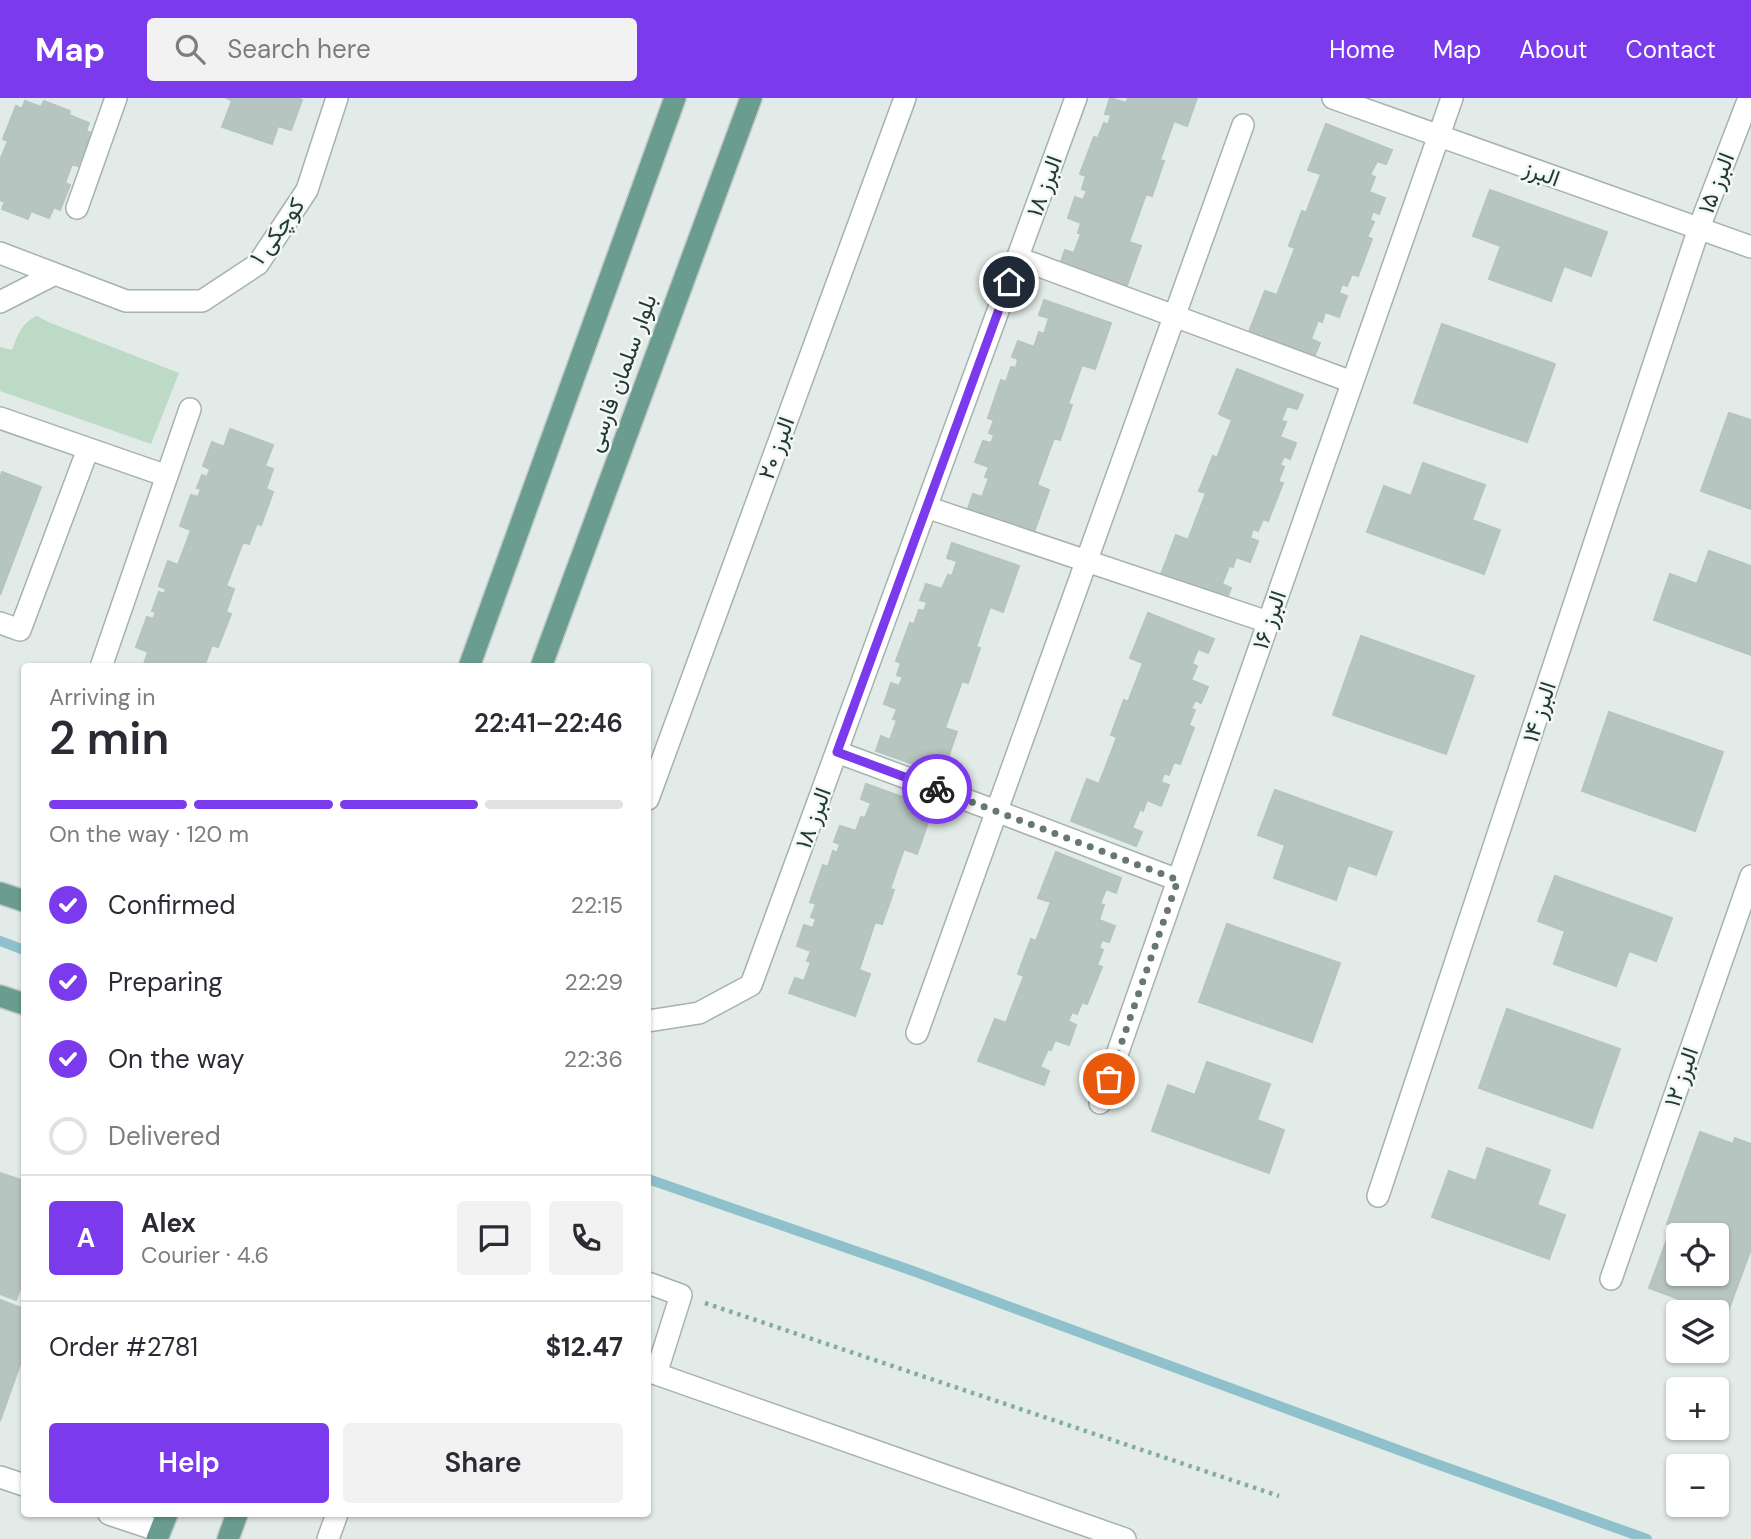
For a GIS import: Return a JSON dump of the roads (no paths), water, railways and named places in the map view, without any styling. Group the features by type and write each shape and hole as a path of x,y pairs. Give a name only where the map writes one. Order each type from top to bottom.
{"main road":[{"name":"بلوار سلمان فارسی","path":"470,663 675,98"},
{"name":"بلوار سلمان فارسی","path":"542,663 751,98"},
{"path":"0,892 21,900"},
{"path":"0,996 21,1003"},
{"path":"228,1539 236,1517"}],"street":[{"path":"78,208 116,98"},
{"name":"کوچکی ۱","path":"0,253 126,301 202,301 258,264 307,190 337,98"},
{"name":"البرز ۲۰","path":"651,791 905,98"},
{"name":"البرز ۱۸","path":"651,1021 699,1013 751,985 1076,98"},
{"name":"البرز","path":"1333,98 1751,247"},
{"name":"البرز ۱۶","path":"1100,1104 1452,98"},
{"name":"البرز ۱۵","path":"1699,228 1749,98"},
{"path":"917,1033 1243,125"},
{"name":"البرز ۱۴","path":"1378,1196 1699,228"},
{"path":"1018,258 1352,382"},
{"path":"0,302 55,274"},
{"path":"102,663 190,409"},
{"path":"0,418 167,476"},
{"path":"0,623 20,630 88,449"},
{"path":"926,507 1268,622"},
{"path":"837,752 1178,880"},
{"name":"البرز ۱۲","path":"1611,1279 1751,876"},
{"path":"651,1284 681,1295 652,1373 1125,1539"},
{"path":"0,1476 21,1484"},
{"path":"120,1517 161,1528"},
{"path":"328,1539 336,1517"}],"waterway":[{"path":"0,941 21,949"},
{"path":"651,1180 913,1271 1647,1539"}]}
